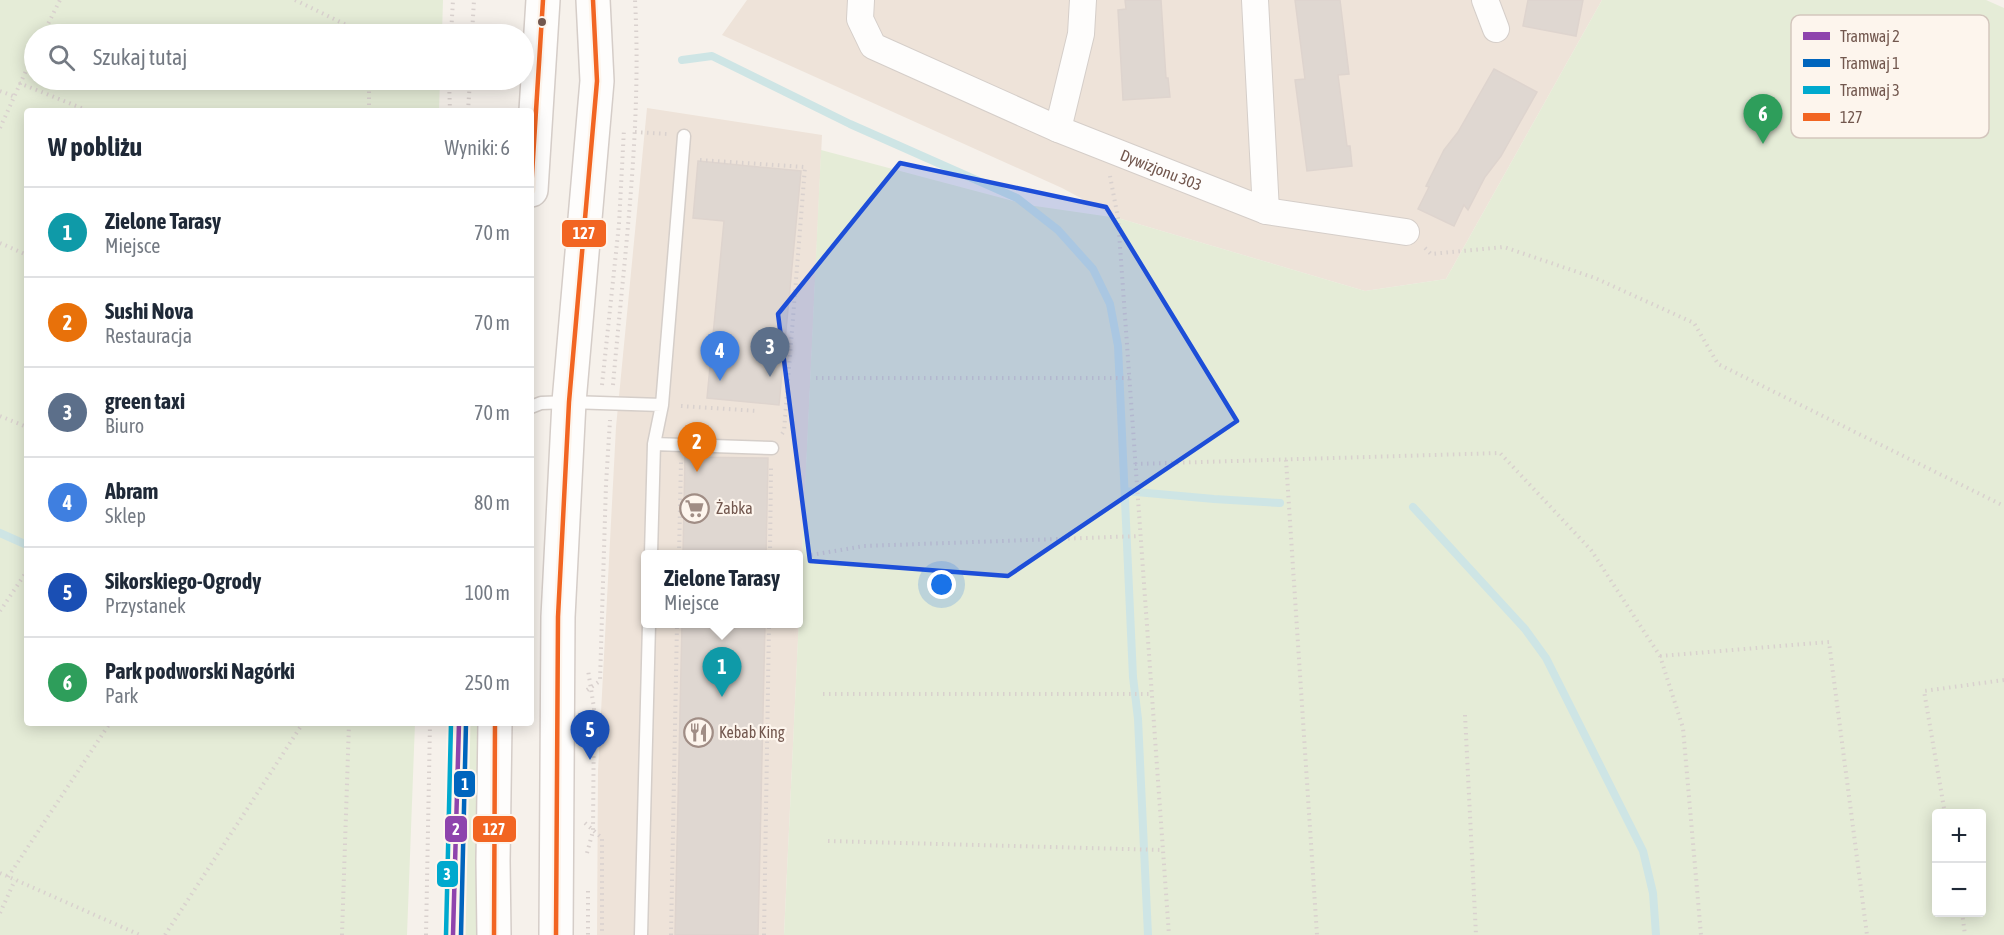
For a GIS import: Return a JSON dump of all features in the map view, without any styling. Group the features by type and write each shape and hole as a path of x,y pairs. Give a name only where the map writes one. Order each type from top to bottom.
{"main road":[{"path":"534,142 543,0"},
{"path":"556,935 558,617 568,402 597,81 593,0"},
{"path":"494,935 495,726"}],"street":[{"name":"Dywizjonu 303","path":"861,0 860,19 873,46 1058,129 1266,212 1406,232"},
{"path":"1058,129 1081,34 1083,0"},
{"path":"1254,0 1266,212"},
{"path":"1485,0 1496,28"}],"lane":[{"path":"651,550 654,444 662,405 684,136"},
{"path":"534,406 541,403 568,402 662,405"},
{"path":"654,444 772,448"},
{"path":"641,935 650,628"}],"path":[{"path":"49,24 60,0"},
{"path":"295,0 344,24"},
{"path":"452,24 453,0"},
{"path":"473,24 474,0"},
{"path":"606,403 633,168 638,39 635,0"},
{"path":"0,128 24,73"},
{"path":"19,83 24,85"},
{"path":"36,90 82,108"},
{"path":"369,90 369,108"},
{"path":"449,90 450,108"},
{"path":"468,108 469,90"},
{"path":"0,91 14,96"},
{"path":"586,702 586,691 600,681 606,403 624,120"},
{"path":"634,132 656,133"},
{"path":"1104,147 1118,218 1169,935"},
{"path":"682,158 805,167 784,431 772,448 770,550"},
{"path":"1406,232 1431,254 1504,247 1595,278 1694,323 1718,364 2004,506"},
{"path":"0,243 24,254"},
{"path":"816,378 1130,378"},
{"path":"662,405 758,411"},
{"path":"0,416 24,426"},
{"path":"679,550 681,445"},
{"path":"1135,464 1500,453 1592,550 1660,656 1683,728 1701,935"},
{"path":"1286,460 1317,935"},
{"path":"811,555 864,546 1140,536"},
{"path":"0,611 24,575"},
{"path":"671,935 677,628"},
{"path":"764,935 769,628"},
{"path":"1660,656 1829,642 1867,935"},
{"path":"587,854 593,831 594,708 588,668"},
{"path":"1944,809 1924,691 2004,680"},
{"path":"823,694 1152,694"},
{"path":"1466,716 1476,935"},
{"path":"8,877 108,726"},
{"path":"165,935 301,726"},
{"path":"342,935 350,726"},
{"path":"426,935 430,726"},
{"path":"585,814 585,825 602,838 602,935"},
{"path":"828,841 1163,850"},
{"path":"0,873 140,935"},
{"path":"0,913 15,880"},
{"path":"588,889 588,935"},
{"path":"1963,917 1965,935"}],"highlighted area":[{"path":"900,163 1106,207 1237,421 1008,576 810,561 778,314"}],"shaded area":[{"path":"747,0 1602,0 1446,279 1365,291 1118,218 1062,188 722,35"},
{"path":"647,108 822,135 802,550 641,550 641,628 799,628 784,935 597,935 598,770 616,427"}],"green space":[{"path":"0,0 443,0 442,24 24,24 24,90 440,90 439,108 24,108 24,726 415,726 407,935 0,935"},
{"path":"1602,0 1986,0 2004,8 2004,935 784,935 798,628 803,628 802,550 821,150 1028,205 1118,218 1365,291 1446,279"},
{"path":"464,726 477,726 476,935 459,935"}],"building":[{"path":"1125,0 1161,0 1166,78 1168,78 1170,97 1123,100 1118,10 1126,9"},
{"path":"1295,0 1340,0 1349,74 1338,75 1347,146 1350,146 1352,166 1307,171 1295,80 1305,79"},
{"path":"1528,0 1583,0 1576,36 1523,26"},
{"path":"1494,69 1537,92 1501,156 1485,177 1468,210 1464,205 1454,226 1418,209 1429,187 1426,186 1444,150 1458,132"},
{"path":"698,161 801,171 779,405 707,398 724,221 693,218"},
{"path":"685,457 768,458 766,550 683,550"},
{"path":"682,628 765,628 758,935 675,935"}],"waterway":[{"path":"682,60 712,56 850,124 1017,198 1058,230 1093,269 1110,304 1118,346 1133,677 1138,719 1148,935"},
{"path":"1125,491 1280,503"},
{"path":"1413,507 1525,629 1546,658 1643,851 1653,893 1656,935"},
{"path":"0,533 24,544"}],"tram line":[{"name":"3","path":"446,935 451,726"},
{"name":"2","path":"453,935 459,726"},
{"name":"1","path":"461,935 466,726"}],"transit line":[{"name":"127","path":"534,142 543,0"},
{"name":"127","path":"556,935 558,617 569,402 597,81 593,0"},
{"name":"127","path":"494,935 495,726"}],"place":[{"name":"Park podworski Nagórki","path":"1763,144"},
{"name":"green taxi","path":"770,377"},
{"name":"Abram","path":"720,381"},
{"name":"Sushi Nova","path":"697,472"},
{"name":"Żabka","path":"695,508"},
{"name":"Zielone Tarasy","path":"722,697"},
{"name":"Kebab King","path":"698,732"},
{"name":"Sikorskiego-Ogrody","path":"590,760"}]}
